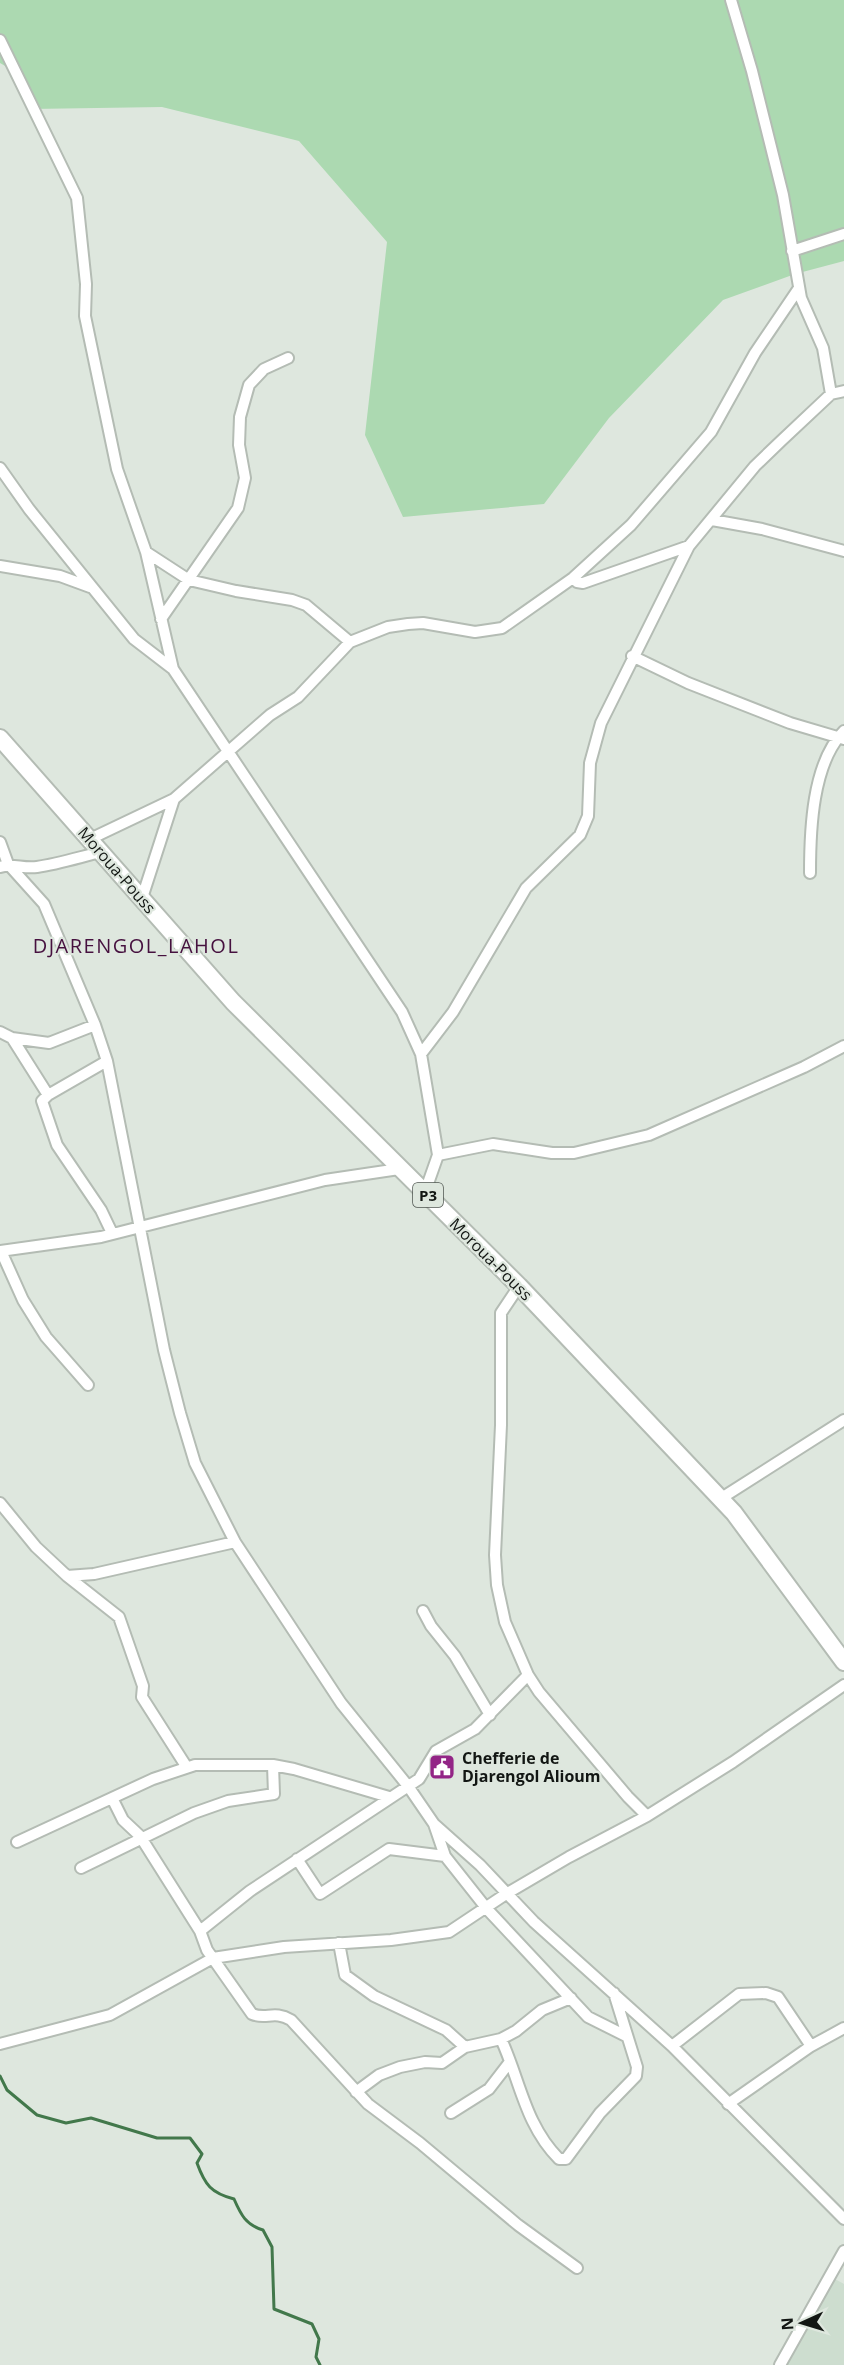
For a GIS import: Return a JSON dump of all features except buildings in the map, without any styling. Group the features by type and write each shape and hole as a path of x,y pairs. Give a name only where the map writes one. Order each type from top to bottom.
{"main road":[{"name":"Moroua-Pouss","path":"0,738 233,1002 519,1286 734,1513 844,1662"}],"street":[{"path":"731,0 752,71 783,195 799,288 823,348 831,394"},
{"path":"0,40 77,198 86,274 85,316 117,469 146,552 172,669"},
{"path":"792,251 844,234"},
{"path":"4,866 38,867 96,845 174,799 270,715 298,697 350,642 388,627 408,624 423,623 475,632 502,628 517,620 520,614 573,578 631,525 711,432 755,353 799,288"},
{"path":"161,619 227,527 243,491 245,478 240,431 249,385 264,369 288,358"},
{"path":"422,1054 453,1012 526,888 580,835 585,826 593,746 632,656 662,603 689,546 756,466 831,394 844,391"},
{"path":"0,468 91,587 140,645 172,669 396,1002 422,1054 438,1155 424,1192"},
{"path":"712,520 762,529 844,551"},
{"path":"573,578 583,583 689,546"},
{"path":"146,552 189,580 236,591 292,600 313,610 350,642"},
{"path":"0,566 60,576 91,587"},
{"path":"632,656 688,683 759,711 842,736 813,803 810,873"},
{"path":"142,898 174,799"},
{"path":"0,842 4,866 44,903 95,1025 107,1060 164,1350 195,1463 235,1542 342,1703 408,1786 434,1824 480,1865 506,1894 672,2046 844,2218"},
{"path":"0,1032 12,1038 49,1043 95,1025"},
{"path":"12,1038 48,1095"},
{"path":"438,1155 460,1148 493,1144 552,1153 574,1153 649,1135 804,1067 844,1046"},
{"path":"107,1060 48,1095 42,1101 52,1136 78,1181 101,1210 112,1233"},
{"path":"88,1385 46,1337 24,1300 1,1251 100,1237 324,1180 399,1169"},
{"path":"519,1286 501,1313 501,1425 495,1555 497,1585 505,1622 528,1675 547,1704 647,1816"},
{"path":"720,1500 844,1420"},
{"path":"0,1503 36,1547 67,1576 119,1617 143,1686 142,1697 186,1766"},
{"path":"67,1576 94,1574 235,1542"},
{"path":"423,1611 431,1626 455,1656 490,1715"},
{"path":"200,1931 250,1891 419,1779 426,1772 436,1751 465,1737 490,1715 528,1675"},
{"path":"0,2044 110,2016 213,1958 284,1947 441,1934 457,1929 506,1894 569,1857 647,1816 762,1743 844,1685"},
{"path":"17,1842 186,1766 273,1765 389,1797"},
{"path":"81,1868 140,1836 214,1805 274,1794 273,1765"},
{"path":"112,1798 123,1820 140,1836 200,1931 213,1958 252,2014 257,2016 279,2013 291,2020 356,2092 518,2225 577,2268"},
{"path":"434,1824 445,1856 487,1909 588,2017 626,2036"},
{"path":"297,1859 320,1894 389,1849 445,1856"},
{"path":"339,1943 345,1975 374,1996 446,2030 465,2047"},
{"path":"501,2039 534,2126 559,2159 566,2159 600,2114 636,2076 637,2067 614,1993"},
{"path":"672,2046 739,1994 766,1993 778,1997 811,2046"},
{"path":"356,2092 379,2075 417,2063 442,2062 465,2047 501,2039 516,2031 542,2010 571,1998"},
{"path":"728,2104 811,2046 844,2028"},
{"path":"452,2113 489,2089 509,2063"},
{"path":"780,2365 844,2251"}],"shaded area":[{"path":"833,2278 844,2284 844,2365 786,2365"}],"green space":[{"path":"0,0 844,0 844,261 795,274 723,300 609,418 544,504 403,517 365,435 387,242 299,141 162,107 31,109 14,71 0,63"}],"waterway":[{"path":"0,2076 7,2090 37,2115 66,2123 91,2118 157,2138 190,2138 202,2154 197,2163 206,2182 214,2191 234,2199 245,2219 263,2230 272,2247 274,2309 312,2324 319,2339 316,2357 320,2365"}],"place":[{"name":"Chefferie de Djarengol Alioum","path":"442,1767"}],"district":[{"name":"DJARENGOL_LAHOL","path":"136,945"}]}
